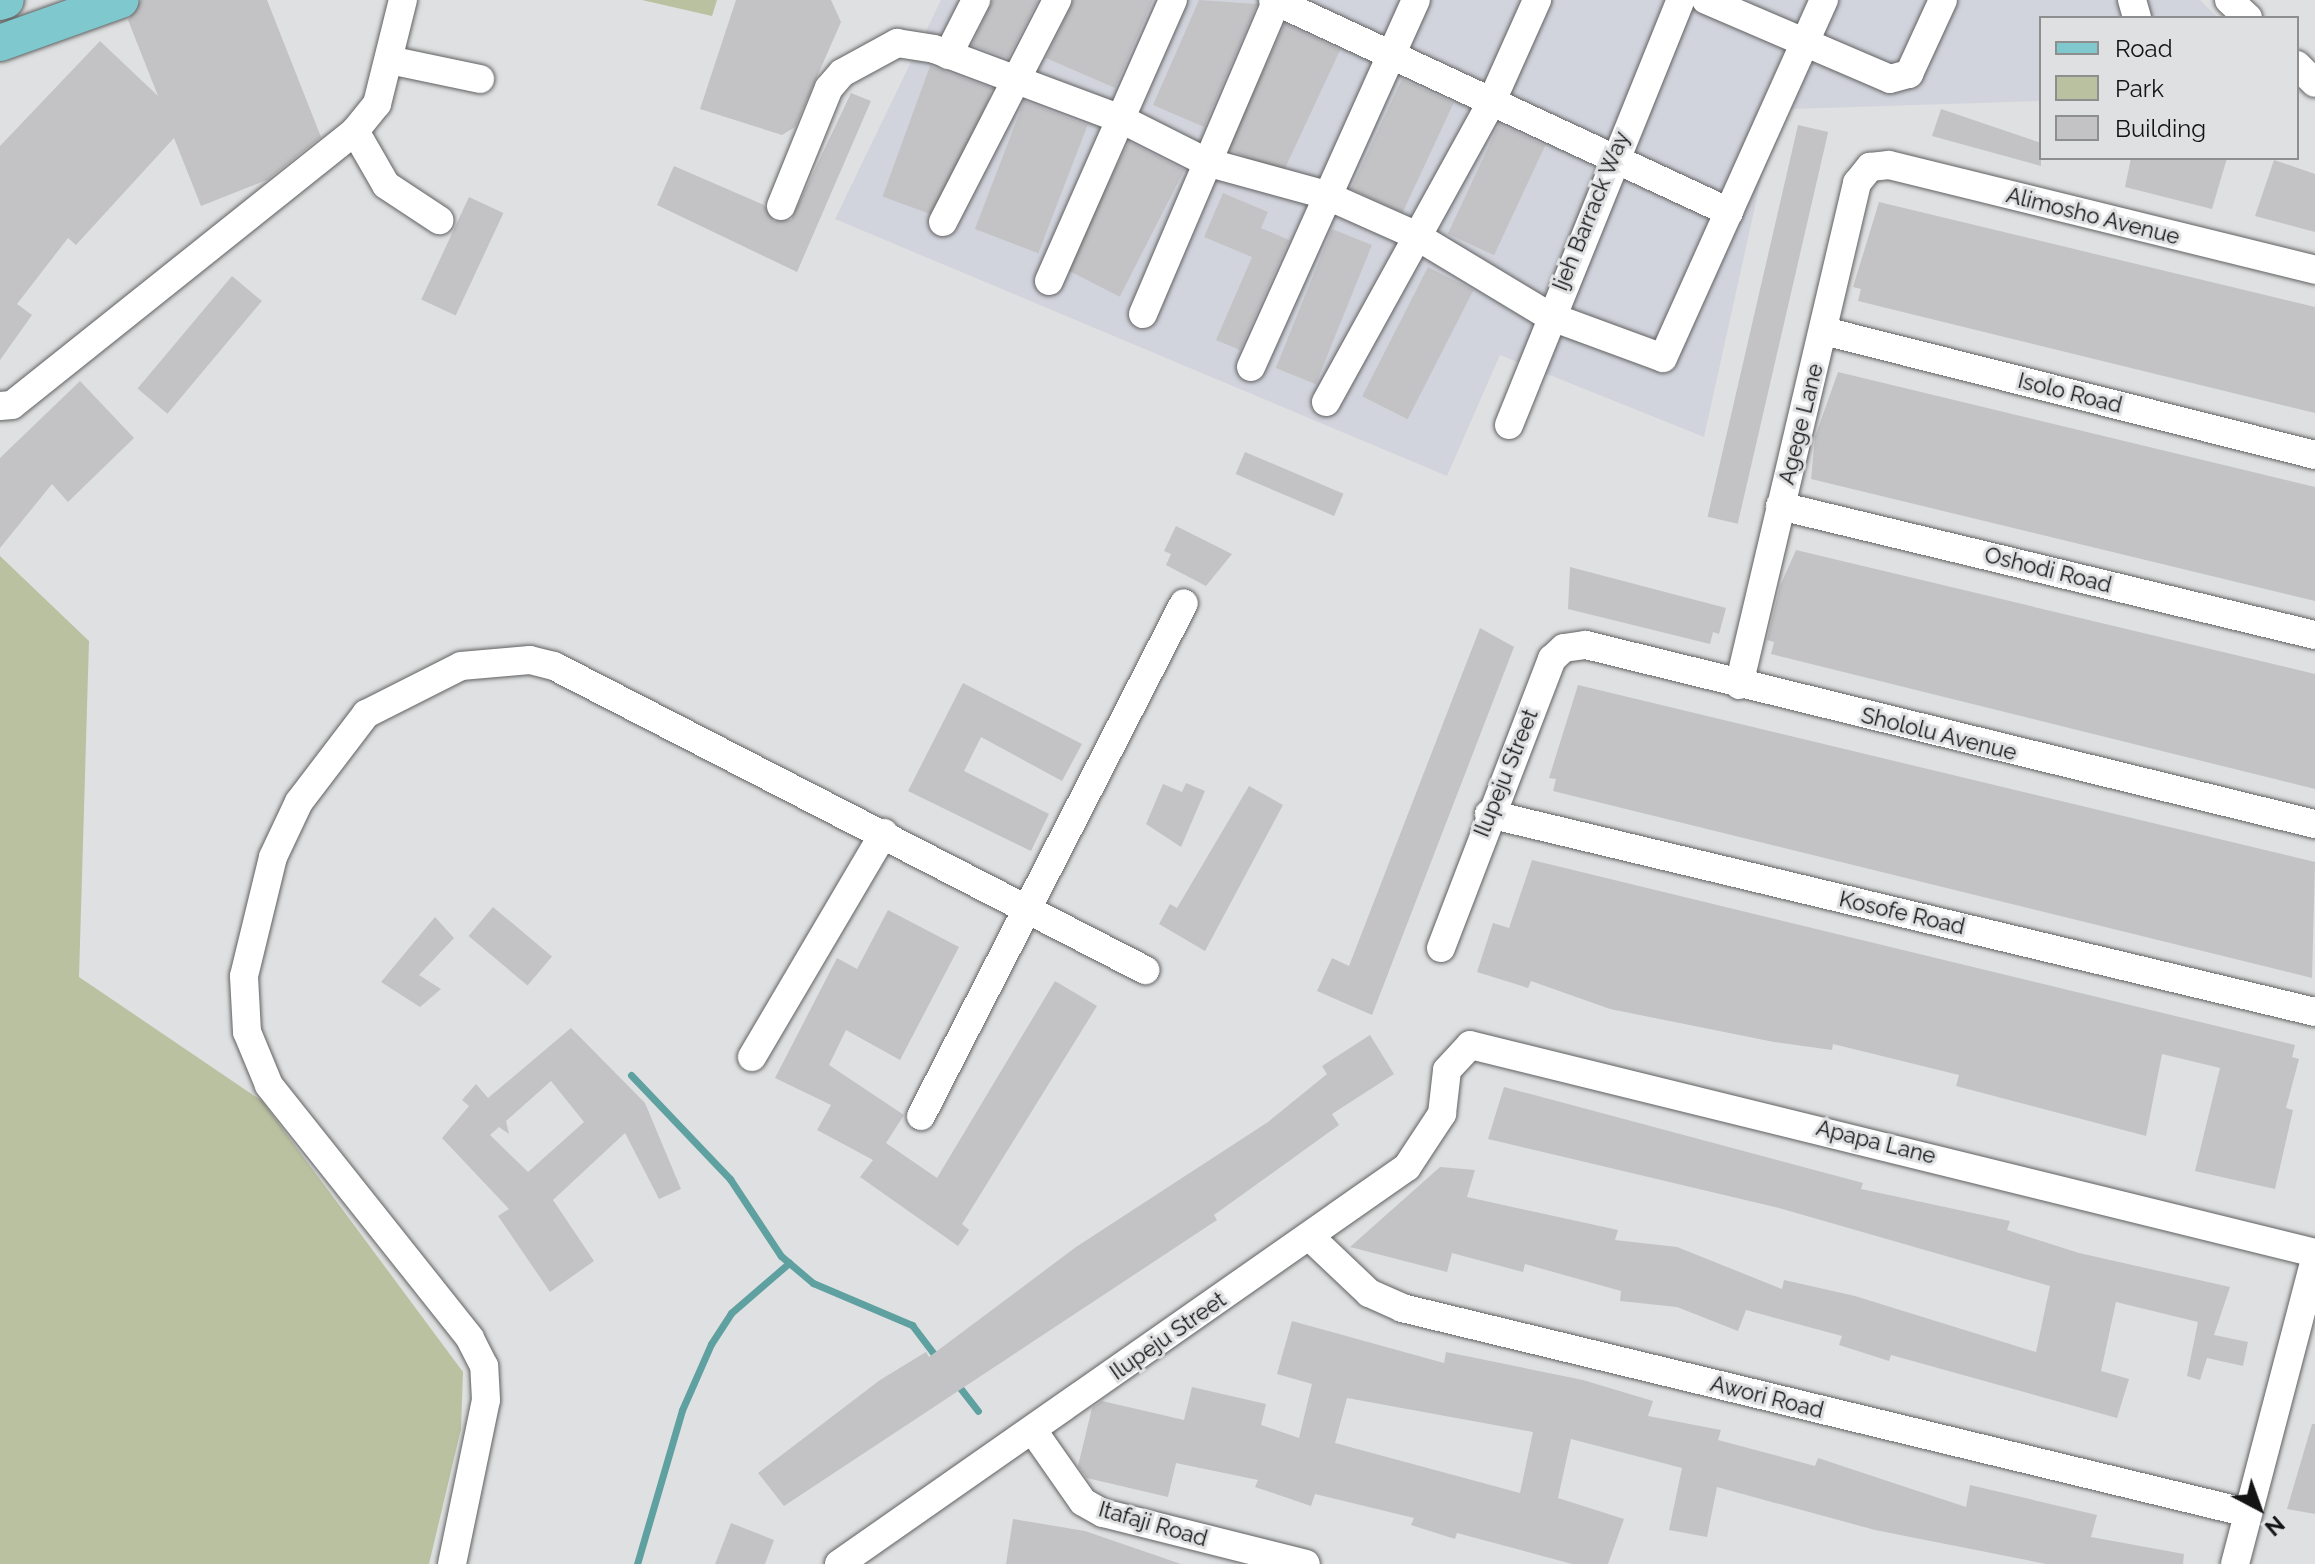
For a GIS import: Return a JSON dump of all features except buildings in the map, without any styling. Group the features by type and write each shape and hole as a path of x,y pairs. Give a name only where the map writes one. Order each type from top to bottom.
{"main road":[{"path":"0,2 6,0"},
{"path":"0,43 121,0"}],"street":[{"path":"0,406 12,405 355,131 377,104 403,0"},
{"path":"948,55 976,0"},
{"path":"943,222 1057,0"},
{"path":"1049,281 1173,0"},
{"path":"1143,314 1275,0 1729,212"},
{"path":"1251,367 1323,194 1416,0"},
{"path":"1326,402 1413,234 1491,103 1537,0"},
{"name":"Ijeh Barrack Way","path":"1509,425 1612,160 1681,0"},
{"path":"1706,0 1805,43 1902,79 1943,0"},
{"path":"781,206 829,88 842,73 897,43 948,55 1015,83 1121,119 1206,162 1323,194 1413,234 1549,316 1663,358 1824,0"},
{"path":"2229,0 2246,16"},
{"path":"389,60 480,79"},
{"path":"2299,67 2315,83"},
{"path":"355,131 386,185 439,220"},
{"name":"Alimosho Avenue","path":"1870,167 1889,165 2315,270"},
{"name":"Agege Lane","path":"1739,685 1857,183 1870,167"},
{"name":"Isolo Road","path":"1824,331 2315,455"},
{"name":"Oshodi Road","path":"1780,506 2315,635"},
{"path":"921,1116 1032,909 1184,603"},
{"name":"Shololu Avenue","path":"1564,648 1586,645 2315,824"},
{"name":"Ilupeju Street","path":"1441,948 1489,814 1552,659 1564,648"},
{"path":"452,1564 486,1400 484,1366 470,1338 269,1085 247,1032 244,976 252,922 299,802 366,714 461,666 530,660 884,833 1145,970"},
{"name":"Kosofe Road","path":"1489,814 2315,1012"},
{"path":"752,1057 884,833"},
{"name":"Apapa Lane","path":"1447,1070 1458,1053 1482,1044 2315,1256"},
{"name":"Ilupeju Street","path":"839,1564 1034,1432 1309,1236 1429,1142 1442,1114 1447,1070"},
{"name":"Awori Road","path":"1309,1236 1369,1293 1402,1308 2248,1513"},
{"path":"2235,1564 2315,1256"},
{"name":"Itafaji Road","path":"1034,1432 1083,1502 1103,1513 1306,1564"}],"shaded area":[{"path":"941,0 2200,0 2216,16 2039,16 2039,101 1791,109 1762,175 1704,437 1500,355 1447,476 835,219"}],"green space":[{"path":"642,0 717,0 712,16"},
{"path":"0,556 89,641 79,977 262,1101 463,1372 461,1429 429,1564 0,1564"}],"waterway":[{"path":"631,1075 730,1179 781,1256 813,1283 912,1325 937,1358"},
{"path":"637,1564 682,1410 711,1344 731,1313 789,1263"},
{"path":"957,1384 978,1411"}]}
